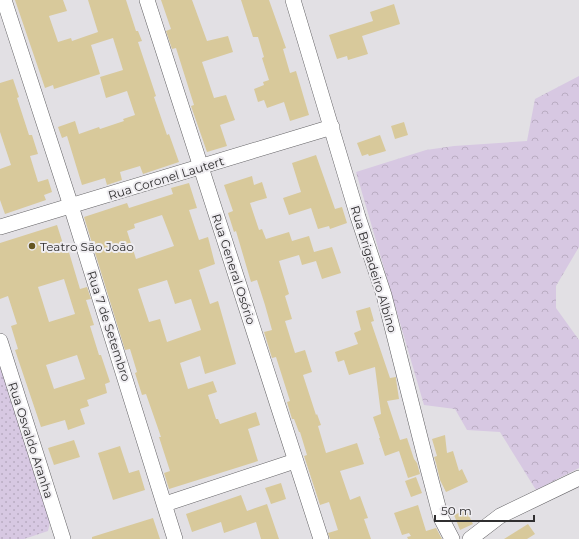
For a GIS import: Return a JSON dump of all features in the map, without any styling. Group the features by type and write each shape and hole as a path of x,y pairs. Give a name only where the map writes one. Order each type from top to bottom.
{"street":[{"name":"Rua 7 de Setembro","path":"4,0 71,206 175,539"},
{"name":"Rua General Osório","path":"147,0 321,539"},
{"name":"Rua Brigadeiro Albino","path":"293,0 358,217 384,295 426,465 442,518 452,539"},
{"name":"Rua Coronel Lautert","path":"0,227 332,127"},
{"name":"Rua Osvaldo Aranha","path":"0,341 61,539"},
{"path":"165,504 295,461"},
{"path":"470,539 500,516 579,478"}],"green space":[{"path":"579,76 579,247 556,286 556,308 579,340 579,468 536,490 500,432 467,430 455,409 424,405 356,172 426,150 454,146 527,141 535,99"},
{"path":"0,359 51,517 48,531 24,539 0,539"}],"building":[{"path":"15,0 63,0 67,11 49,16 58,42 71,38 72,41 98,32 88,0 126,0 136,31 138,31 142,41 138,42 156,96 154,97 167,135 169,134 179,162 143,174 140,166 120,172 122,180 107,185 105,178 82,185 67,136 62,138 58,127 75,121 79,134 124,121 123,119 135,115 127,91 106,98 100,77 123,70 113,38 91,45 100,74 54,89 53,85 45,88"},
{"path":"161,0 192,0 207,41 228,36 233,52 202,62 214,98 226,95 235,120 220,125 227,146 207,152 191,106 194,105 176,48 172,49 166,31 171,29"},
{"path":"241,0 269,0 286,48 283,49 290,73 296,71 309,115 290,121 284,102 267,108 264,100 258,102 254,89 264,85 263,82 269,80 262,58 264,57 258,37 253,37"},
{"path":"394,4 400,24 362,36 368,54 348,60 347,56 337,59 329,35 373,21 370,12"},
{"path":"13,79 19,97 17,98 29,135 32,135 38,154 30,156 38,182 48,179 52,192 44,195 46,200 5,214 0,200 0,169 11,165 0,132 0,83"},
{"path":"404,122 408,135 395,139 391,126"},
{"path":"380,135 386,151 369,156 368,154 362,156 357,143"},
{"path":"316,155 335,209 342,207 347,223 330,229 329,226 318,229 311,208 289,215 283,198 301,192 292,163"},
{"path":"252,176 254,185 262,182 267,198 250,203 259,230 262,229 266,239 289,232 292,241 309,236 314,252 332,247 341,273 322,279 316,261 302,265 299,255 279,261 289,294 285,296 292,319 285,321 295,353 305,350 312,372 303,375 316,415 317,414 321,425 318,426 326,453 357,443 364,464 340,471 350,500 360,496 368,518 364,519 371,539 330,539 328,533 338,530 329,502 320,505 304,456 307,455 300,432 294,419 292,419 287,402 290,401 276,357 272,358 264,332 272,330 265,305 257,280 251,282 236,231 234,232 228,213 233,211 224,185"},
{"path":"189,183 197,208 189,210 199,240 208,237 215,264 199,270 210,304 218,301 236,364 205,374 200,356 180,363 188,389 213,381 217,392 208,395 216,419 218,419 220,424 256,412 260,425 248,429 258,461 169,489 164,473 170,471 159,437 161,437 146,394 142,395 135,373 137,372 130,349 125,350 84,217 127,203 129,208 173,194 171,188","holes":["162,215 174,246 136,259 127,231 135,228 134,224","167,280 175,304 191,299 201,330 167,342 160,319 149,322 138,289"]},
{"path":"57,225 65,250 68,249 80,289 87,287 91,299 86,300 94,325 90,326 99,355 101,355 110,382 105,384 107,393 87,400 89,406 80,409 85,424 68,430 65,420 41,427 15,350 18,349 11,326 17,324 8,296 0,299 0,243","holes":["64,279 75,314 49,322 38,287","77,355 85,379 54,389 46,365"]},
{"path":"370,307 374,321 371,322 390,378 396,377 399,399 387,401 400,440 407,438 420,474 408,478 399,451 385,456 379,438 373,417 381,414 375,367 349,375 344,360 338,362 335,352 358,344 354,333 361,330 356,311"},
{"path":"445,435 447,453 453,451 459,471 462,469 468,482 446,492 440,480 434,457 437,456 432,439"},
{"path":"74,440 80,457 54,465 48,448"},
{"path":"120,446 129,473 139,470 145,490 113,500 98,453"},
{"path":"416,477 422,493 411,497 405,481"},
{"path":"281,483 286,499 271,504 265,488"},
{"path":"241,495 247,511 267,504 279,539 261,539 256,522 224,533 221,522 192,532 186,514"},
{"path":"418,505 426,531 436,528 442,539 408,539 407,537 411,536 409,533 402,535 394,513"},
{"path":"466,510 473,524 460,530 454,515"},
{"path":"153,518 160,539 92,539 92,537"},
{"path":"528,524 535,534 527,539 504,539"}],"place":[{"name":"Teatro São João","path":"32,246"}]}
